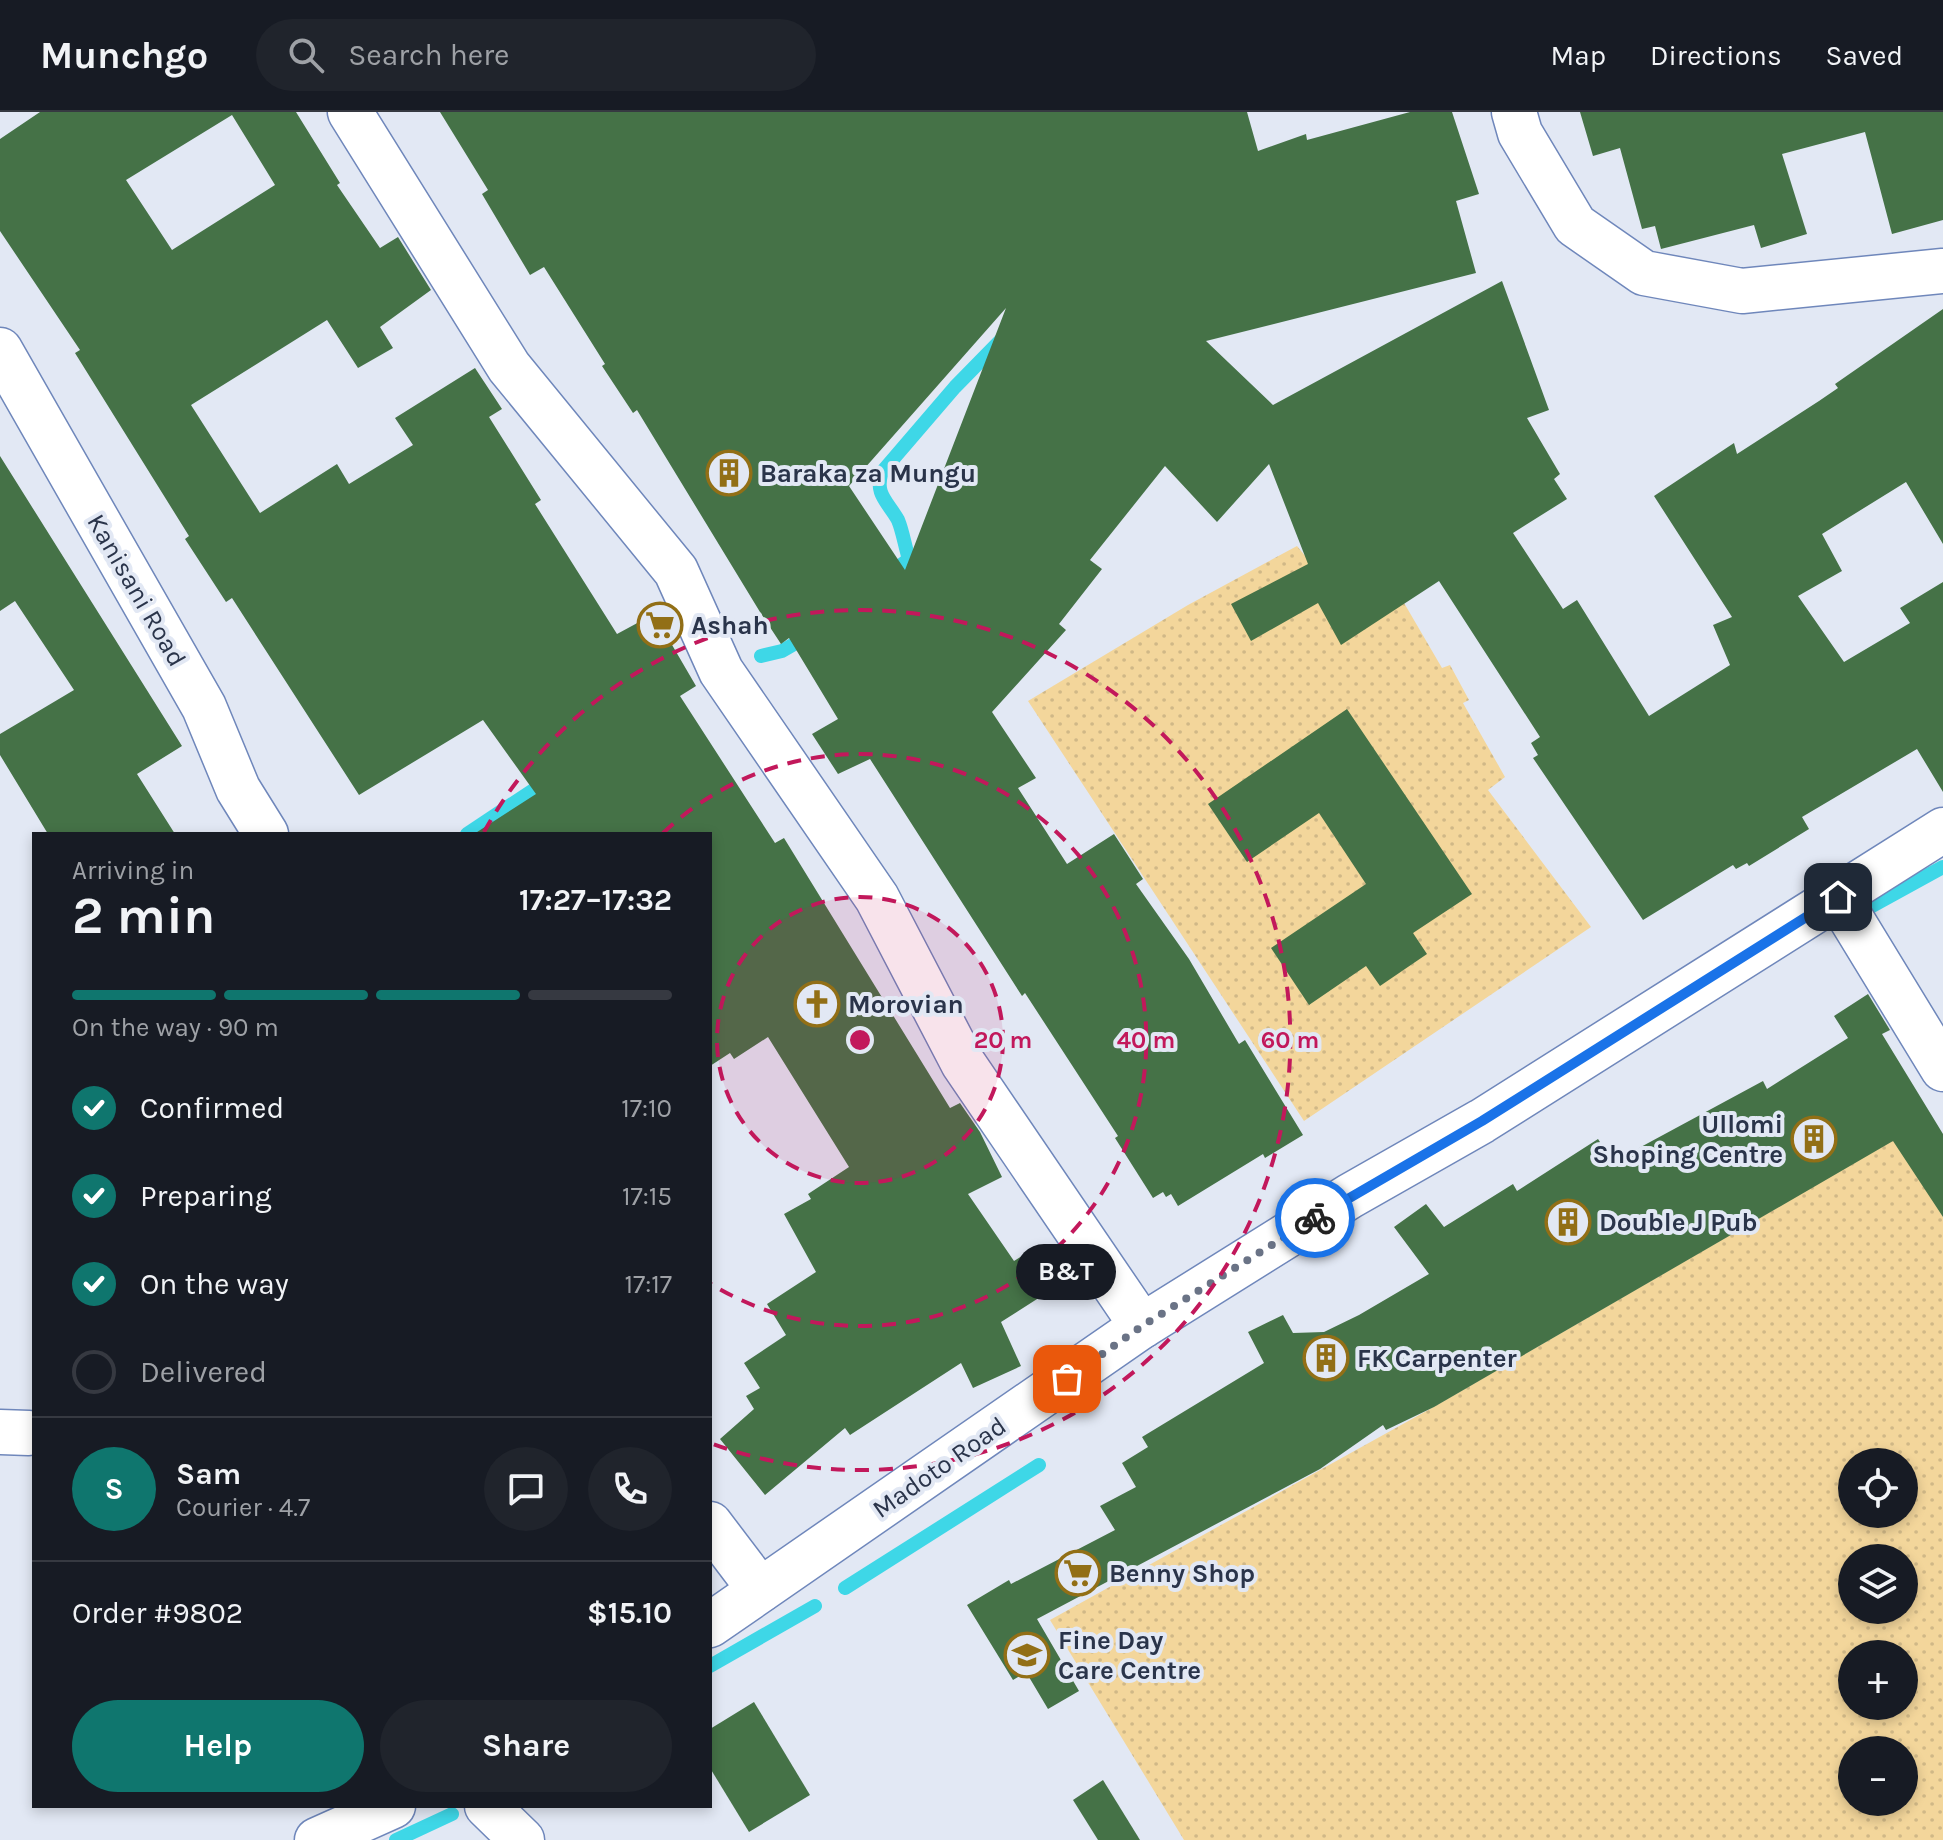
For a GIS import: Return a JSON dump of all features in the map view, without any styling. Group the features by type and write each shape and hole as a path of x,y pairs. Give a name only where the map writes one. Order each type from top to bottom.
{"street":[{"path":"350,112 509,367 676,571 721,671 877,898 963,1063 1142,1326"},
{"path":"1514,112 1520,133 1575,225 1644,273 1742,291 1943,271"},
{"name":"Kanisani Road","path":"0,350 204,707 238,789 265,832"},
{"name":"Madoto Road","path":"712,1624 1142,1326 1350,1196 1482,1121 1943,830"},
{"path":"1838,897 1943,1069"},
{"path":"712,1527 760,1590"},
{"path":"317,1840 389,1808"},
{"path":"489,1808 522,1840"}],"shaded area":[{"path":"1362,531 1442,668 1450,665 1469,700 1463,703 1505,777 1488,790 1591,927 1304,1121 1028,701 1188,605 1297,546 1306,557"},
{"path":"1897,1138 1943,1217 1943,1840 1184,1840 1050,1620 1430,1409"}],"building":[{"path":"40,112 296,112 340,183 337,185 380,248 398,237 431,290 380,327 393,348 358,368 327,320 191,405 260,513 337,464 349,484 413,445 395,418 475,368 502,409 489,417 541,500 535,504 617,634 654,614 696,686 680,696 775,843 784,838 950,1108 960,1103 980,1132 1002,1177 968,1194 1014,1261 1025,1254 1048,1292 1001,1322 1021,1366 973,1388 961,1363 850,1435 845,1428 765,1495 720,1439 754,1409 746,1396 760,1388 744,1363 786,1335 767,1304 816,1272 784,1214 811,1199 808,1194 849,1167 768,1037 734,1059 730,1053 712,1065 712,832 477,832 536,794 483,720 359,795 232,598 226,602 185,539 189,536 75,353 80,350 0,231 0,139","holes":["232,115 275,185 172,250 126,180"]},
{"path":"440,112 1247,112 1258,151 1306,134 1307,140 1410,112 1452,112 1479,194 1456,201 1476,273 1206,341 1273,405 1502,281 1549,410 1527,418 1560,474 1554,479 1567,499 1513,533 1563,609 1577,600 1649,716 1730,665 1713,625 1732,617 1654,496 1734,443 1737,454 1819,401 1838,388 1835,384 1943,309 1943,544 1906,482 1822,534 1842,571 1798,596 1844,662 1910,623 1900,608 1943,582 1943,792 1917,749 1802,817 1809,829 1749,866 1747,863 1736,869 1733,865 1643,920 1533,758 1538,755 1531,743 1540,737 1439,581 1341,645 1318,603 1251,641 1231,604 1308,564 1269,464 1217,522 1165,466 1090,560 1102,569 1059,624 1066,630 992,712 1036,778 1018,788 1067,864 1114,834 1143,879 1136,884 1189,959 1239,1044 1245,1040 1303,1135 1265,1158 1263,1154 1178,1206 1171,1194 1166,1197 1163,1192 1153,1198 1115,1138 1118,1136 1025,993 1022,996 870,759 838,774 812,734 838,719 789,638 781,644 760,612 637,410 633,413 602,366 605,364 544,267 530,275 482,194 488,190","holes":["1006,308 905,570 849,486"]},
{"path":"1580,112 1943,112 1943,220 1892,234 1865,132 1782,154 1807,234 1761,248 1754,225 1661,249 1655,226 1642,229 1620,148 1593,156"},
{"path":"0,456 182,746 137,774 174,832 47,832 0,755 0,734 74,690 15,601 0,611"},
{"path":"1347,709 1472,894 1413,933 1427,954 1380,986 1366,966 1309,1005 1271,948 1366,884 1319,813 1247,862 1208,804"},
{"path":"1868,994 1890,1030 1882,1034 1943,1134 1943,1217 1893,1141 1434,1407 1386,1430 1383,1425 1320,1469 1037,1619 1079,1691 1048,1709 1026,1672 1013,1680 967,1605 1009,1580 1011,1584 1115,1530 1100,1506 1136,1487 1122,1463 1148,1447 1142,1437 1264,1363 1248,1332 1283,1315 1293,1333 1324,1332 1359,1315 1429,1274 1394,1227 1426,1204 1444,1227 1513,1184 1517,1191 1598,1139 1613,1162 1763,1081 1767,1089 1848,1038 1834,1016"},
{"path":"754,1702 810,1795 749,1832 712,1771 712,1728"},
{"path":"1103,1780 1140,1840 1098,1840 1073,1800"}],"waterway":[{"path":"888,575 909,559 898,520 881,492 882,472 955,387 1003,338"},
{"path":"761,656 782,651 808,636"},
{"path":"470,832 547,781"},
{"path":"1858,918 1870,907 1943,867"},
{"path":"845,1588 1039,1465"},
{"path":"712,1665 815,1606"},
{"path":"396,1840 452,1814"}],"way so far":[{"path":"1067,1379 1142,1326 1315,1218"}],"place":[{"name":"Baraka za Mungu","path":"729,473"},
{"name":"Ashah","path":"660,625"},
{"name":"Morovian","path":"817,1004"},
{"name":"Ullomi Shoping Centre","path":"1814,1139"},
{"name":"Double J Pub","path":"1568,1222"},
{"name":"FK Carpenter","path":"1326,1358"},
{"name":"B&T","path":"1067,1379"},
{"name":"Benny Shop","path":"1078,1573"},
{"name":"Fine Day Care Centre","path":"1027,1655"}],"route":[{"path":"1315,1218 1482,1121 1838,897"}]}
